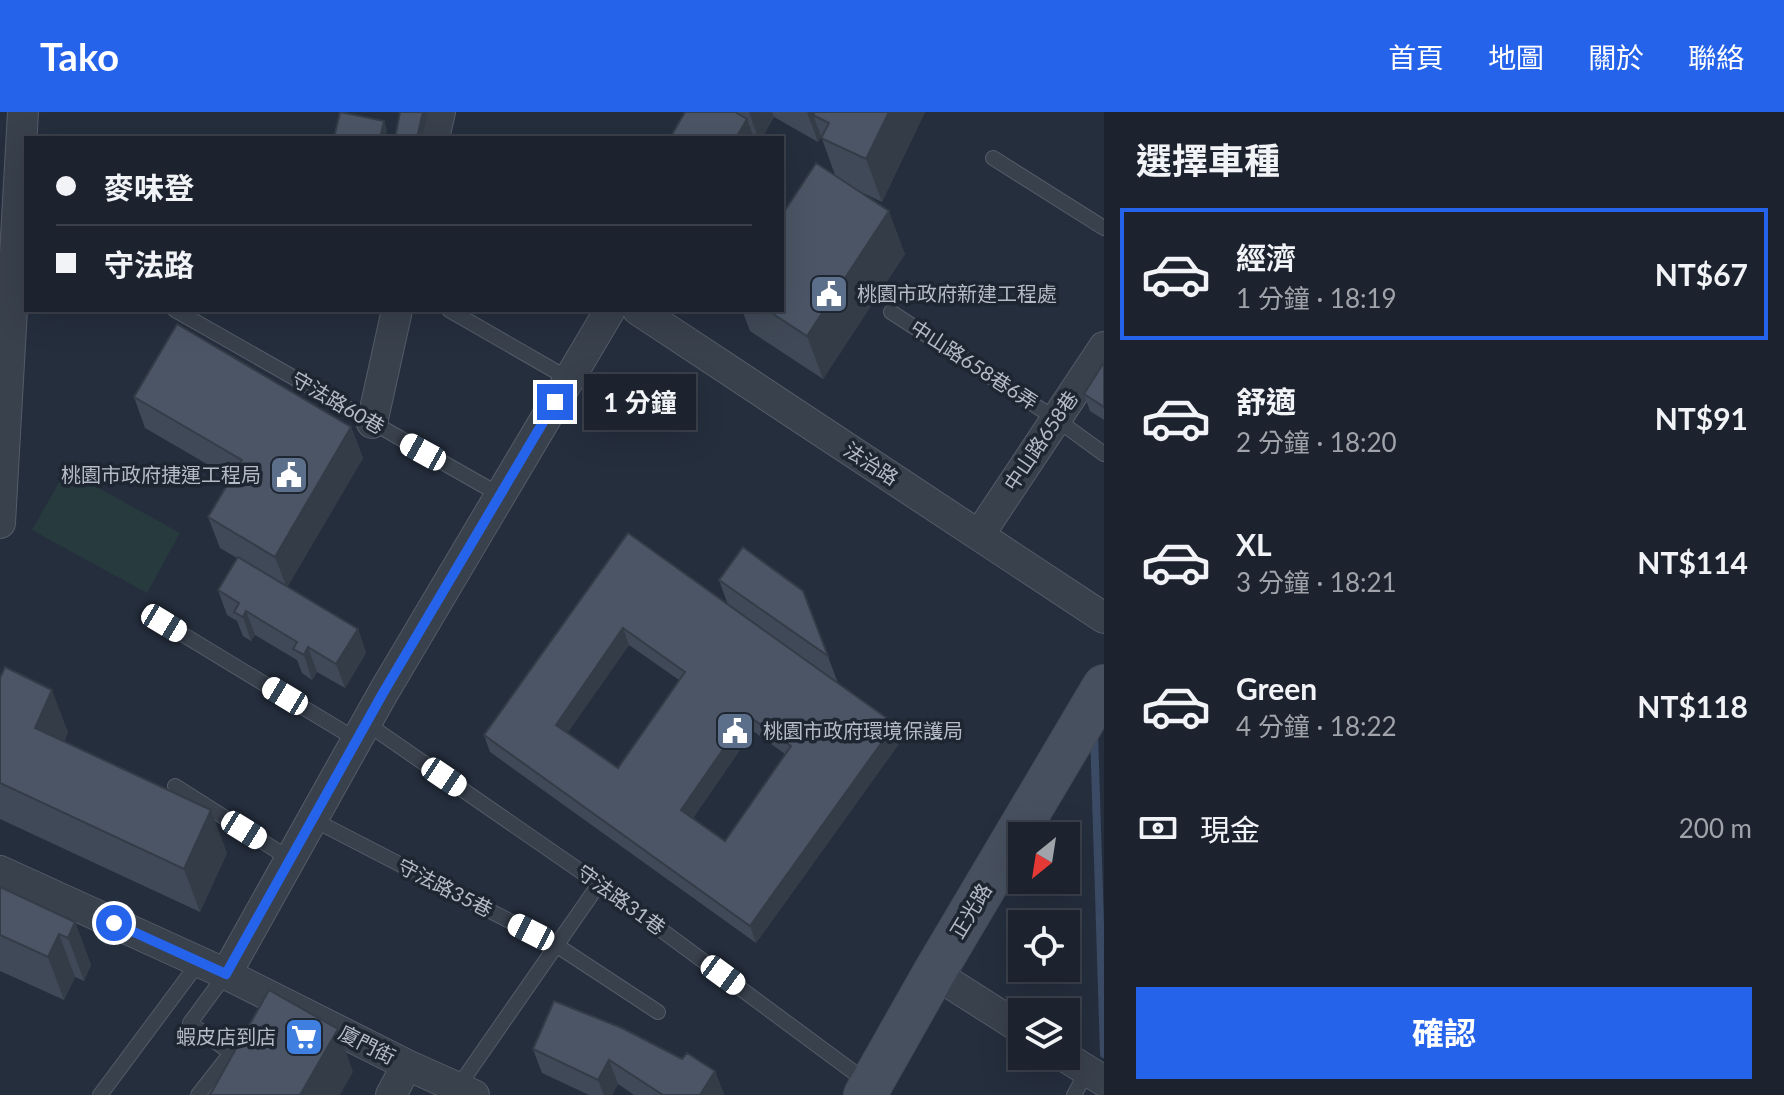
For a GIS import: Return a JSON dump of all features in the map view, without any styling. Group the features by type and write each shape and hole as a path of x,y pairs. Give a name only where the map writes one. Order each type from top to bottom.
{"street":[{"path":"0,523 5,350 22,222 23,112"},
{"path":"372,423 397,312"},
{"path":"213,968 290,859 361,731 609,312"},
{"name":"法治路","path":"641,312 1104,618"},
{"name":"中山路658巷","path":"979,535 1104,347"},
{"name":"正光路","path":"868,1090 934,973 1084,734 1104,686"},
{"name":"廈門街","path":"0,871 213,968 407,1065 466,1091"},
{"path":"934,973 1008,1020"},
{"path":"391,1095 407,1065"}],"lane":[{"path":"993,158 1104,228"},
{"name":"守法路60巷","path":"178,312 500,495"},
{"path":"452,312 569,379"},
{"name":"中山路658巷6弄","path":"891,312 1056,419 1104,454"},
{"name":"守法路31巷","path":"164,623 361,731 599,884 868,1090"},
{"path":"175,786 290,859"},
{"name":"守法路35巷","path":"312,819 556,945 658,1012"},
{"path":"466,1091 556,945 599,884"},
{"path":"100,1095 213,968"},
{"path":"198,1095 231,1053 190,1023 213,968"}],"green space":[{"path":"66,470 180,533 147,593 32,530"}],"building":[{"path":"340,112 384,121 380,136 334,136"},
{"path":"400,112 423,112 417,136 395,136"},
{"path":"685,112 735,112 747,119 737,136 671,136"},
{"path":"815,112 889,112 866,159 821,138 829,123 813,115"},
{"path":"816,163 889,211 807,336 770,312 784,312 784,212"},
{"name":"桃園市政府捷運工程局","path":"177,324 351,427 275,557 208,517 242,460 134,397"},
{"path":"1104,362 1104,407 1084,394"},
{"path":"628,533 895,724 750,926 484,735","holes":["623,628 685,672 618,768 556,725","747,715 791,746 725,841 681,810"]},
{"path":"743,547 803,591 828,656 719,580"},
{"path":"238,557 358,629 336,664 308,647 304,655 293,649 297,642 246,611 243,617 234,612 239,603 218,590"},
{"path":"5,667 52,690 35,728 211,810 184,869 0,783 0,678"},
{"path":"0,887 75,922 68,938 59,934 48,957 0,935"},
{"path":"269,990 338,1029 300,1095 210,1095"},
{"path":"554,1001 622,1028 682,1059 687,1053 715,1071 700,1095 663,1095 609,1060 598,1080 533,1049"}],"waterway":[{"path":"1094,733 1104,1054"}],"place":[{"name":"桃園市政府新建工程處","path":"829,294"},
{"name":"桃園市政府捷運工程局","path":"289,475"},
{"name":"桃園市政府環境保護局","path":"735,731"},
{"name":"蝦皮店到店","path":"304,1037"}],"route":[{"path":"114,923 226,974 383,693 555,402"}]}
